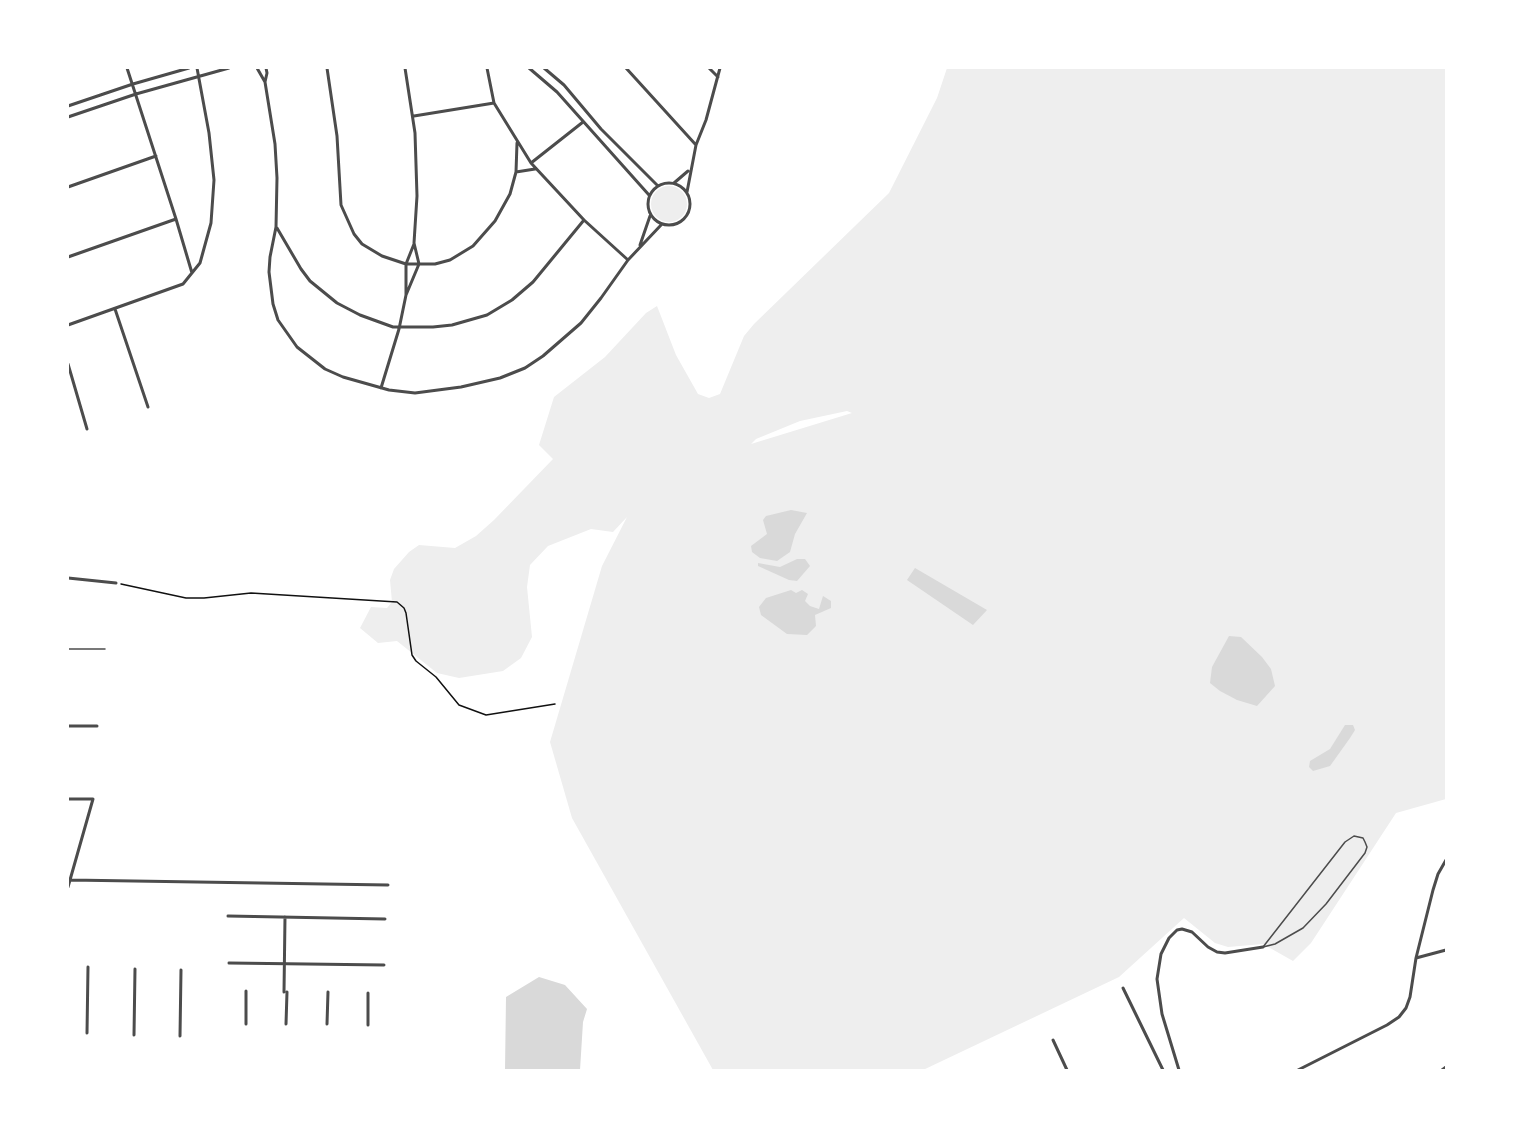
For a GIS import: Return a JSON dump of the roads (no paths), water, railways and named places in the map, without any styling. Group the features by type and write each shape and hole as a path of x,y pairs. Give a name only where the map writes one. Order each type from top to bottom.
{"street":[{"path":"127,68 192,273"},
{"path":"68,106 189,68"},
{"path":"68,326 183,284 200,263 214,204 210,143 196,68"},
{"path":"68,117 136,94 229,68"},
{"path":"257,68 265,82 275,144 276,227 270,257 269,288 278,320 286,333 310,359 325,369 358,383 415,393 500,378 525,368 543,356 581,323 628,260 662,224"},
{"path":"265,82 266,68"},
{"path":"327,68 337,136 341,206 354,234 362,244 382,256 406,264 435,264 450,260 473,246 495,221 510,194 516,172 517,143"},
{"path":"381,388 406,295 419,264 414,243 417,196 414,116 405,68"},
{"path":"487,68 494,103 531,164 584,220 628,260"},
{"path":"529,68 557,92 649,195"},
{"path":"544,68 564,85 601,129 658,186"},
{"path":"626,68 696,145"},
{"path":"709,68 718,77"},
{"path":"650,216 662,224 674,225 686,218 690,205 687,192 690,170 720,68"},
{"path":"97,96 101,106"},
{"path":"414,116 494,103"},
{"path":"531,164 583,122"},
{"path":"68,187 156,156"},
{"path":"516,172 536,169"},
{"path":"674,183 690,170"},
{"path":"639,247 650,216 649,195 665,183 674,183 687,192"},
{"path":"68,257 176,219"},
{"path":"276,227 310,281 328,296 356,313 393,327 433,327 452,325 487,315 499,309 533,282 584,220"},
{"path":"406,295 406,264 414,243"},
{"path":"115,309 148,406"},
{"path":"68,364 87,429"},
{"path":"68,578 116,583"},
{"path":"68,726 97,726"},
{"path":"68,799 93,799 68,887"},
{"path":"1298,1071 1399,1017 1410,997 1416,958 1438,874 1446,860"},
{"path":"70,880 388,885"},
{"path":"228,916 385,919"},
{"path":"285,917 286,1024"},
{"path":"1179,1071 1158,992 1158,968 1161,954 1169,938 1177,930 1182,929 1192,932 1217,952 1263,948"},
{"path":"1416,958 1446,950"},
{"path":"229,963 384,965"},
{"path":"87,1033 88,967"},
{"path":"134,1035 135,969"},
{"path":"180,1036 181,970"},
{"path":"1122,988 1163,1071"},
{"path":"246,991 246,1024"},
{"path":"327,1024 328,992"},
{"path":"368,993 368,1025"},
{"path":"1053,1040 1067,1071"},
{"path":"1442,1071 1446,1067"}],"lane":[{"path":"68,649 105,649"},
{"path":"1354,836 1362,838 1367,847 1365,853 1326,904 1303,928 1263,948 1345,842 1354,836"}]}
